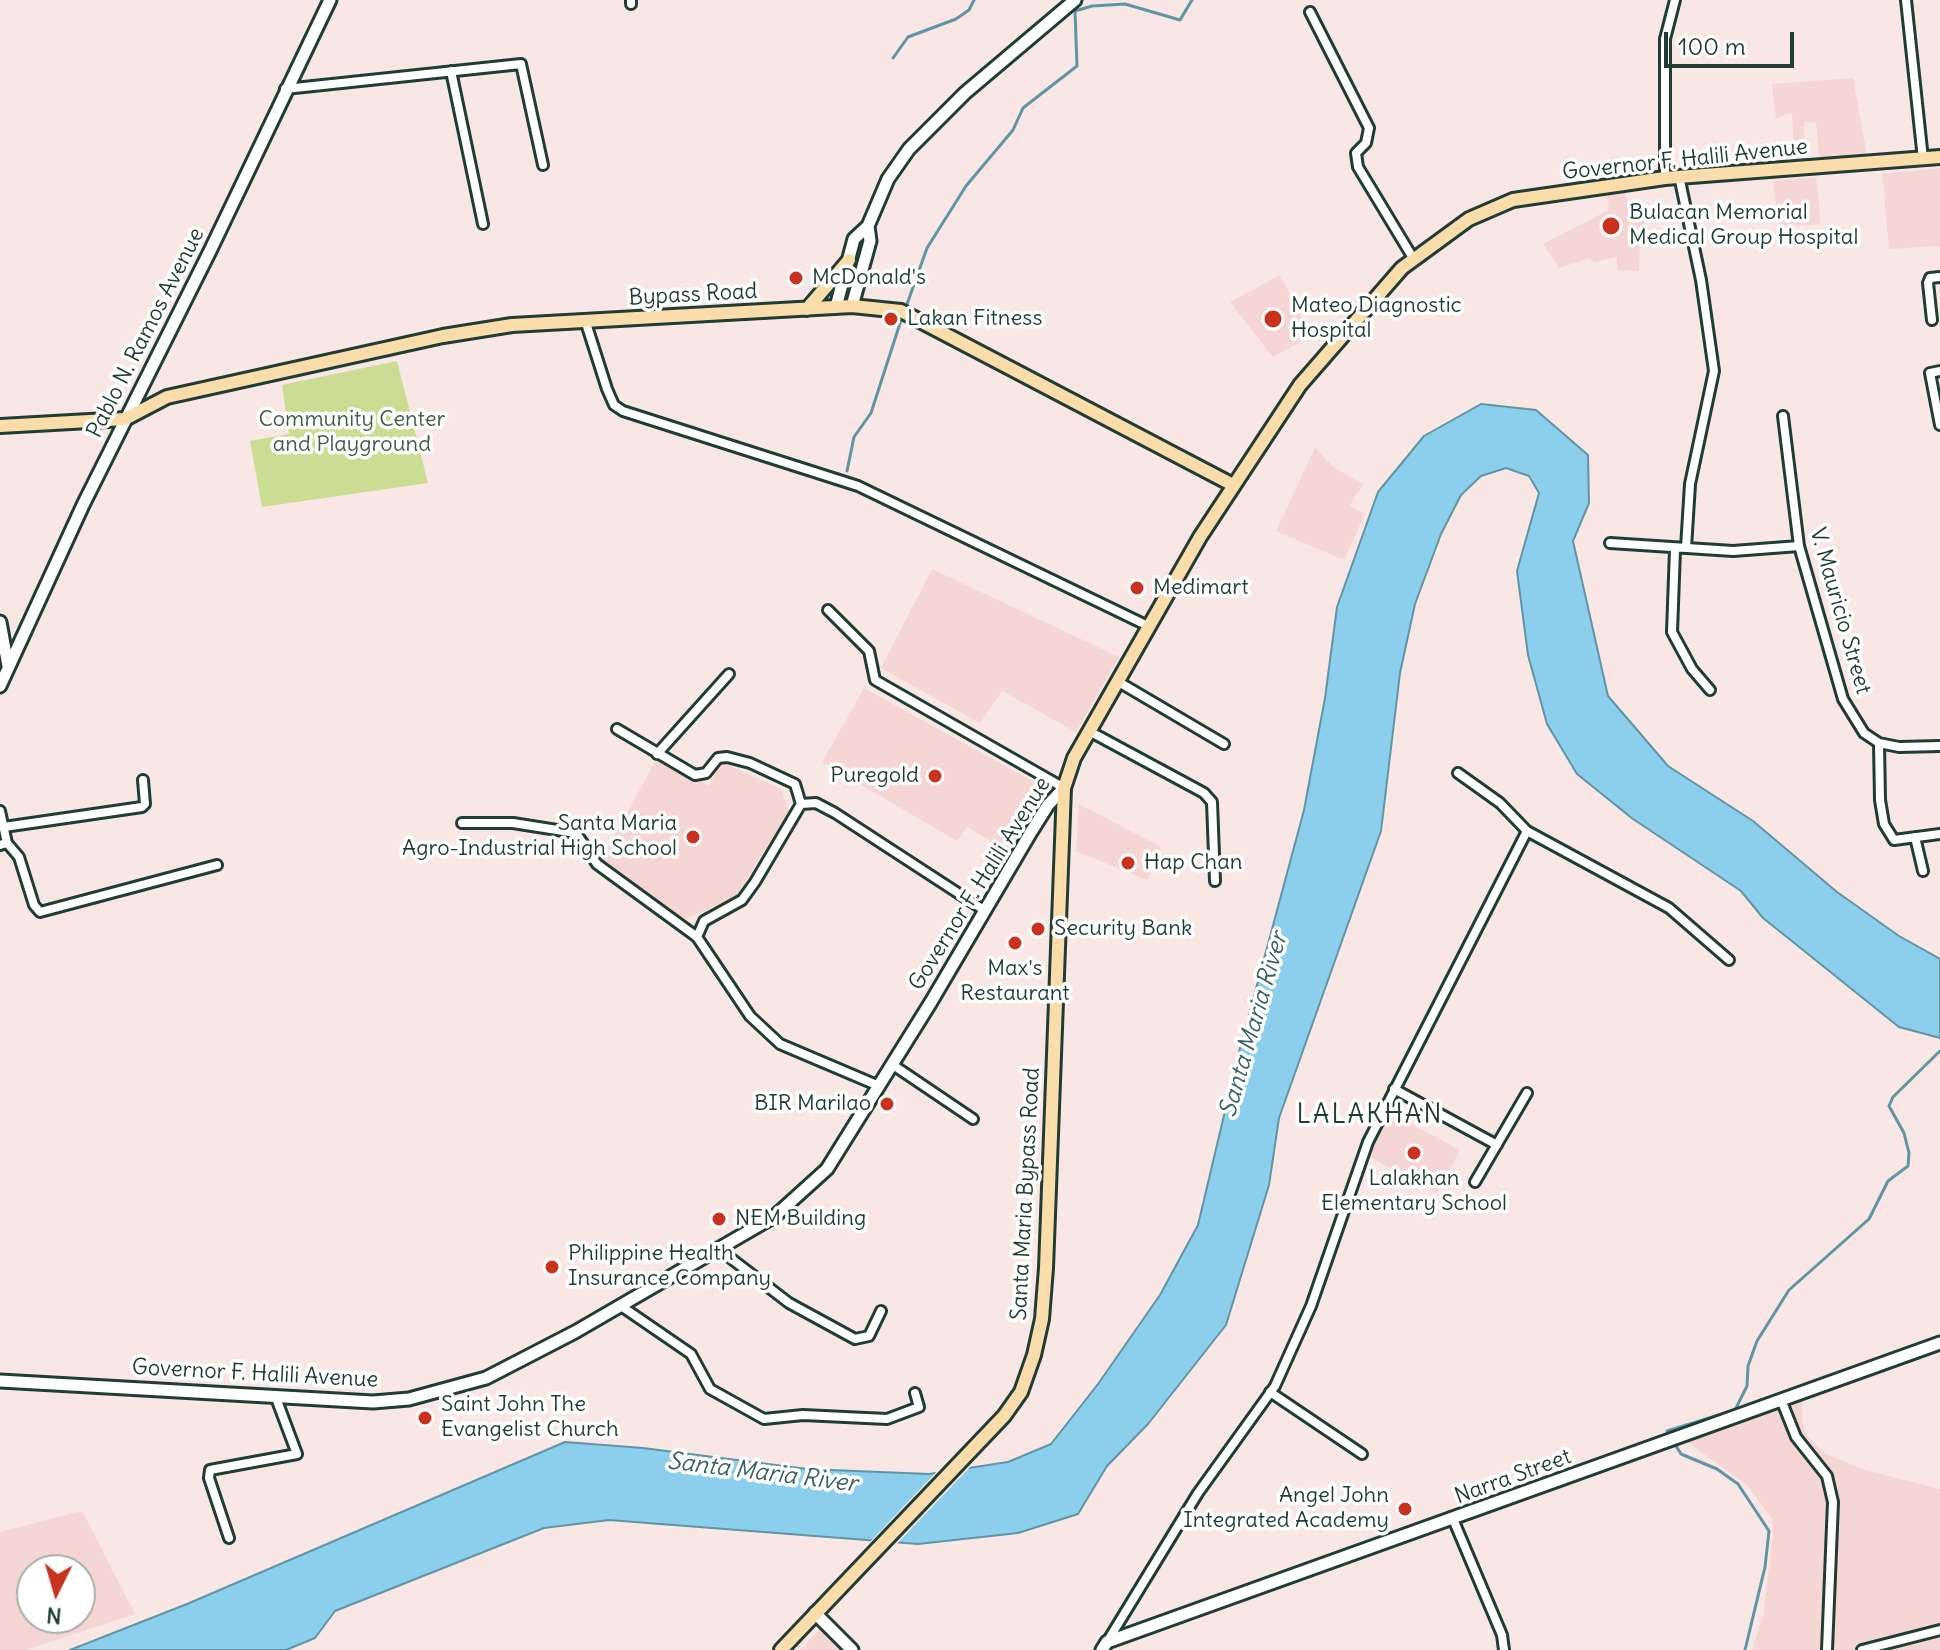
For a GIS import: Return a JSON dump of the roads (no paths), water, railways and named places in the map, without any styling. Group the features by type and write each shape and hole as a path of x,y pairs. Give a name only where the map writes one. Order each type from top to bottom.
{"main road":[{"name":"Pablo N. Ramos Avenue","path":"0,686 5,668 330,0"},
{"path":"836,307 854,239 868,226 888,179 909,149 965,93 1075,0"},
{"name":"Governor F. Halili Avenue","path":"0,1381 373,1402 442,1391 486,1378 621,1306 775,1216 820,1176 893,1065 1048,805 1064,788 1074,758 1089,731 1233,485 1300,385 1376,294 1413,258 1469,219 1513,200 1672,177 1940,157"},
{"path":"852,306 870,241 868,226"},
{"path":"807,309 849,260"},
{"name":"Bypass Road","path":"125,419 167,397 443,336 512,325 852,306 907,314 1233,485"},
{"path":"0,426 125,419"},
{"path":"0,622 5,668"},
{"name":"Santa Maria Bypass Road","path":"781,1650 983,1437 1021,1392 1034,1355 1042,1319 1049,1225 1064,788"},
{"name":"Narra Street","path":"1105,1646 1940,1343"},
{"path":"815,1613 852,1650"}],"street":[{"path":"1675,0 1665,39 1672,177 1701,280 1714,371 1690,484 1686,548"},
{"path":"1906,0 1923,159"},
{"path":"1310,12 1366,118 1369,136 1356,153 1358,167 1413,258"},
{"path":"285,89 521,64 543,165"},
{"path":"451,71 483,224"},
{"path":"1932,320 1928,283 1930,278 1940,277"},
{"path":"585,320 611,397 623,411 858,486 1148,626"},
{"path":"1940,371 1930,373 1940,425"},
{"name":"V. Mauricio Street","path":"1783,416 1799,546 1843,699 1864,733 1879,743"},
{"path":"1610,543 1675,550 1733,551 1799,546"},
{"path":"1675,550 1672,632 1692,669 1710,690"},
{"path":"828,610 869,651 875,680 1064,788"},
{"path":"657,754 729,674"},
{"path":"1117,681 1224,744"},
{"path":"617,729 700,776 718,758 750,763 795,784 801,804 746,895 704,921 697,937"},
{"path":"1089,731 1204,793 1212,802 1215,881"},
{"path":"1940,746 1899,747 1879,743 1878,785 1884,824 1894,840 1940,834"},
{"path":"1458,773 1500,803 1527,831 1669,908 1729,960"},
{"path":"4,827 142,807 145,804 143,780"},
{"path":"801,804 816,803 835,813 984,910"},
{"path":"0,811 4,844 25,868 34,905 40,912 217,865"},
{"path":"462,823 513,823 576,833 597,864 697,937 750,1016 780,1044 879,1086"},
{"path":"1105,1646 1198,1493 1270,1392 1311,1306 1368,1142 1527,831"},
{"path":"1915,837 1923,871"},
{"path":"893,1065 973,1119"},
{"path":"1394,1089 1497,1145"},
{"path":"1475,1182 1527,1093"},
{"path":"720,1250 789,1303 855,1339 869,1336 881,1311"},
{"path":"621,1306 691,1354 710,1389 764,1419 803,1415 887,1419 919,1407 915,1393"},
{"path":"1270,1392 1362,1454"},
{"path":"229,1538 210,1470 297,1454 276,1398"},
{"path":"1782,1402 1796,1437 1827,1476 1833,1502 1827,1650"},
{"path":"1453,1519 1502,1635 1504,1650"},
{"path":"1862,1650 1940,1630"}],"water":[{"name":"Santa Maria River","path":"1481,404 1536,410 1588,455 1589,503 1573,541 1608,696 1668,766 1753,821 1837,892 1899,936 1940,959 1940,1038 1899,1027 1763,918 1741,891 1633,819 1577,774 1547,724 1528,655 1517,571 1539,493 1529,476 1506,468 1481,476 1461,495 1441,534 1415,604 1400,673 1381,831 1279,1118 1269,1185 1226,1325 1148,1424 1107,1466 1078,1514 1018,1533 918,1544 609,1520 544,1528 335,1611 315,1638 286,1650 70,1650 187,1604 565,1442 643,1448 807,1469 929,1474 1008,1462 1051,1444 1098,1384 1160,1295 1198,1225 1239,1052 1304,810 1325,698 1337,607 1378,492 1424,436"}],"waterway":[{"path":"893,58 908,37 956,19 969,10 974,0"},
{"path":"906,307 927,248 966,186 1013,130 1023,108 1077,66 1075,11 1092,6 1125,4 1180,20 1192,0"},
{"path":"847,471 854,437 871,413 903,314"},
{"path":"1670,1436 1667,1431 1735,1410 1747,1386 1748,1366 1757,1341 1789,1290 1869,1219 1888,1181 1908,1166 1909,1153 1904,1133 1889,1106 1893,1097 1940,1051"},
{"path":"1676,1446 1681,1454 1717,1469 1738,1484 1769,1531 1765,1567 1745,1650"}],"place":[{"name":"Bulacan Memorial Medical Group Hospital","path":"1611,226"},
{"name":"McDonald's","path":"796,278"},
{"name":"Lakan Fitness","path":"891,319"},
{"name":"Mateo Diagnostic Hospital","path":"1273,319"},
{"name":"Medimart","path":"1137,588"},
{"name":"Puregold","path":"935,776"},
{"name":"Santa Maria Agro-Industrial High School","path":"693,837"},
{"name":"Hap Chan","path":"1128,863"},
{"name":"Security Bank","path":"1038,929"},
{"name":"Max's Restaurant","path":"1015,943"},
{"name":"BIR Marilao","path":"887,1104"},
{"name":"Lalakhan Elementary School","path":"1414,1153"},
{"name":"NEM Building","path":"719,1219"},
{"name":"Philippine Health Insurance Company","path":"552,1267"},
{"name":"Saint John The Evangelist Church","path":"425,1418"},
{"name":"Angel John Integrated Academy","path":"1405,1509"}],"district":[{"name":"LALAKHAN","path":"1370,1116"}],"park label":[{"name":"Community Center and Playground","path":"352,432"}]}
